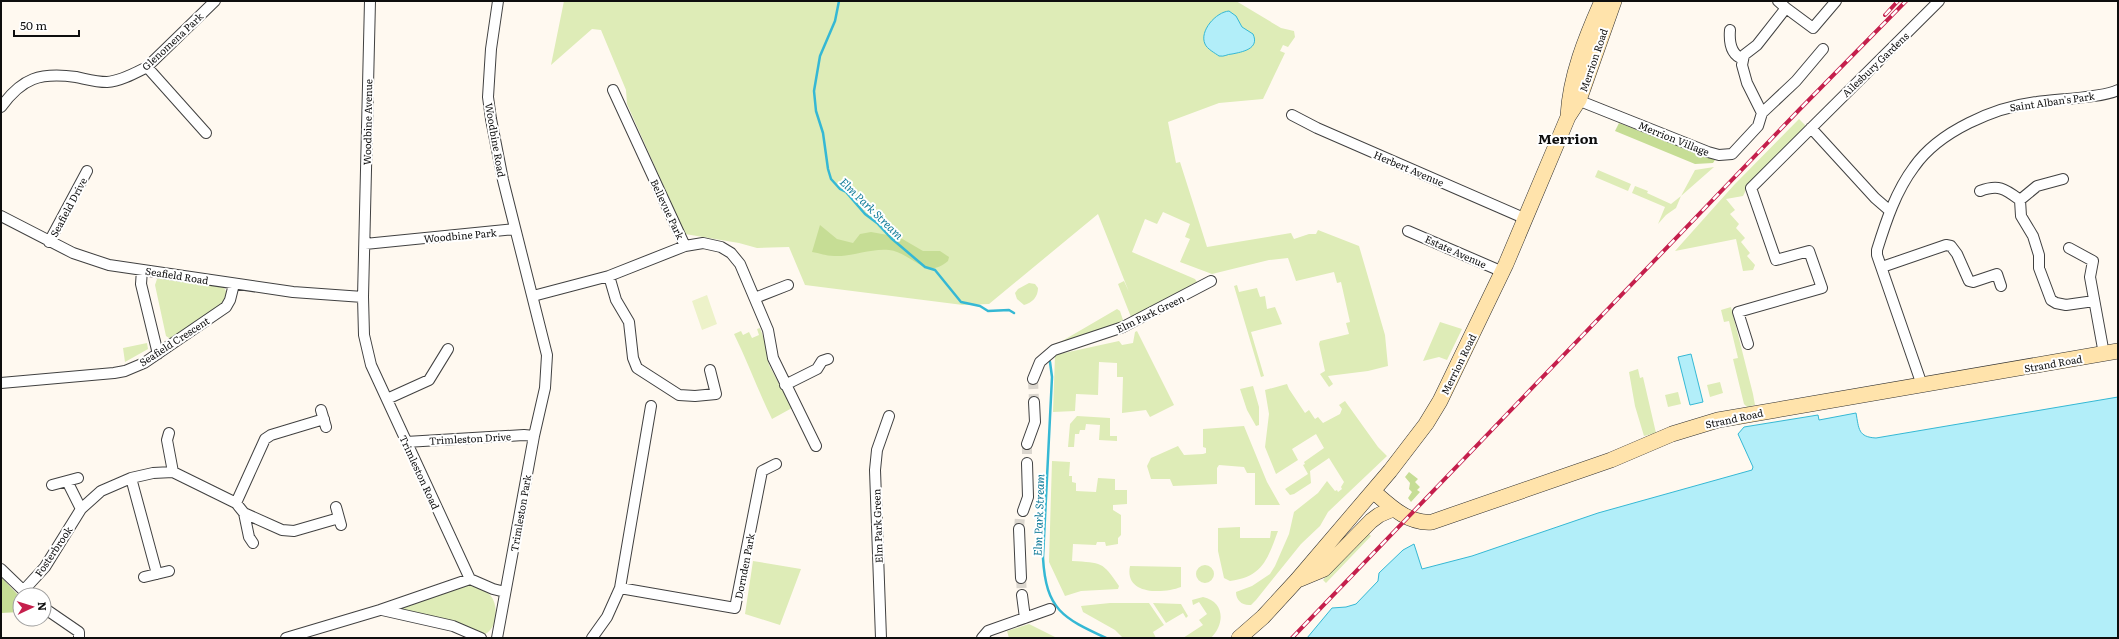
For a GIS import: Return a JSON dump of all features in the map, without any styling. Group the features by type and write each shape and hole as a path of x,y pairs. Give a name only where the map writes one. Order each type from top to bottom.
{"main road":[{"name":"Merrion Road","path":"1574,99 1577,64 1602,1"},
{"name":"Merrion Road","path":"1239,638 1263,617 1297,580 1373,491 1408,449 1440,401 1503,272 1568,117 1614,1"},
{"name":"Strand Road","path":"1373,491 1393,509 1423,523 1432,522 1611,460 1661,438 1699,425 1766,411 2111,353"},
{"name":"Merrion Road","path":"1297,580 1324,569 1379,514 1393,509"}],"street":[{"name":"Glenomena Park","path":"1,107 12,92 32,78 62,76 108,82 135,74 147,67 215,1"},
{"name":"Woodbine Avenue","path":"365,244 370,1"},
{"name":"Woodbine Road","path":"498,1 491,49 488,97 495,145 515,229"},
{"path":"1778,1 1812,28 1836,1"},
{"name":"Ailesbury Gardens","path":"1748,344 1738,312 1822,288 1809,251 1776,260 1751,188 1939,1"},
{"path":"1762,113 1747,84 1742,64 1743,59 1744,55 1758,45 1786,8"},
{"path":"1730,30 1729,38 1732,50 1737,57 1743,59"},
{"name":"Merrion Village","path":"1574,99 1719,155 1732,154 1758,126 1762,113 1796,81 1823,49"},
{"path":"147,67 206,133"},
{"name":"Bellevue Park","path":"533,296 609,276 686,246 613,90"},
{"name":"Saint Alban's Park","path":"1922,385 1877,250 1890,210 1914,166 1941,140 1963,126 2003,109 2024,104 2117,94"},
{"name":"Herbert Avenue","path":"1292,115 1317,128 1526,219"},
{"path":"1811,128 1875,198 1890,210"},
{"name":"Seafield Drive","path":"49,242 87,171"},
{"path":"2020,200 2037,186 2063,179"},
{"path":"1980,191 1990,188 2002,188 2020,200"},
{"path":"2020,200 2021,216 2033,236 2039,255 2039,268 2051,300 2056,303 2066,305 2094,301"},
{"name":"Seafield Road","path":"1,216 49,242 88,259 109,265 307,294 363,297"},
{"path":"515,229 533,296"},
{"name":"Woodbine Park","path":"365,244 515,229"},
{"name":"Estate Avenue","path":"1408,231 1503,272"},
{"path":"686,246 703,243 712,244 731,252 740,264 768,330 773,358 785,385 814,434 816,446"},
{"path":"363,297 365,244"},
{"path":"1882,267 1946,245 1951,246 1958,254 1969,281 1973,282 1997,274 2001,286"},
{"path":"2069,248 2093,261 2090,277 2094,301 2111,353"},
{"path":"142,270 141,284 158,354"},
{"path":"609,276 616,300 628,322 633,358 637,368 679,395 695,396 716,394 710,370"},
{"name":"Elm Park Green","path":"1033,379 1040,362 1054,350 1123,327 1211,281"},
{"name":"Seafield Crescent","path":"1,383 114,373 144,363 226,307 230,300 234,284"},
{"path":"755,298 788,285"},
{"name":"Trimleston Park","path":"497,638 544,388 547,355 533,296"},
{"name":"Trimleston Road","path":"363,297 364,335 371,365 470,579"},
{"path":"387,399 429,380 448,349"},
{"path":"785,385 817,369 822,361 828,358"},
{"path":"1026,444 1035,422 1034,402"},
{"path":"592,638 607,617 620,588 651,406"},
{"name":"Elm Park Green","path":"881,638 875,470 876,450 889,416"},
{"path":"236,503 265,439 270,435 324,419"},
{"path":"169,434 167,440 174,472"},
{"name":"Trimleston Drive","path":"406,442 517,435 534,436"},
{"path":"1023,511 1028,497 1027,463"},
{"name":"Dornden Park","path":"620,588 735,608 762,471 776,464"},
{"name":"Fosterbrook","path":"30,587 45,567 81,509 101,491 131,478 153,473 174,472 236,503 244,513 249,537 253,543"},
{"path":"52,485 78,478"},
{"path":"131,478 157,574"},
{"path":"67,481 81,509"},
{"name":"Fosterbrook","path":"244,513 282,530 294,531 340,521 336,507"},
{"path":"1019,529 1021,578"},
{"name":"Fosterbrook","path":"1,569 20,587"},
{"path":"144,577 169,571"},
{"path":"286,638 380,610 470,579 505,592"},
{"path":"1022,595 1025,618"},
{"path":"982,638 988,631 1050,609"},
{"path":"380,610 453,626 481,638"},
{"path":"52,614 79,635"}],"green space":[{"path":"564,1 1236,1 1281,28 1294,31 1295,37 1288,47 1283,45 1280,51 1285,53 1263,99 1219,103 1168,122 1176,163 1180,162 1207,247 1291,233 1294,239 1309,234 1316,234 1318,230 1359,246 1385,335 1388,366 1368,371 1328,376 1333,384 1329,387 1320,374 1325,371 1319,344 1320,341 1349,334 1346,323 1350,322 1341,282 1337,283 1334,272 1296,281 1288,258 1269,260 1212,274 1180,262 1190,239 1185,237 1190,224 1163,212 1157,224 1145,219 1132,252 1195,279 1197,282 1131,317 1118,284 1124,281 1129,292 1098,214 989,304 963,305 805,285 789,247 757,248 739,243 685,234 627,104 626,90 601,30 592,29 551,65"},
{"path":"1799,119 1807,127 1781,154 1779,153 1747,188 1743,196 1726,199 1735,210 1730,214 1739,224 1736,228 1745,238 1741,242 1750,253 1747,256 1755,265 1753,270 1743,271 1736,239 1675,251 1734,185"},
{"path":"1619,123 1715,160 1713,163 1695,164 1615,131"},
{"path":"1714,167 1681,196 1695,170"},
{"path":"1598,170 1631,184 1628,191 1595,177"},
{"path":"1635,186 1648,191 1647,193 1671,204 1681,196 1676,208 1666,215 1658,224 1665,207 1632,193"},
{"path":"820,225 837,239 853,243 860,234 871,232 899,237 923,251 940,251 949,257 948,261 940,266 932,268 926,267 897,252 889,250 875,250 841,256 829,256 812,252"},
{"path":"158,276 223,286 227,293 225,302 172,340 166,336 155,285"},
{"path":"1029,283 1035,284 1038,291 1030,303 1024,305 1017,299 1015,293 1018,289"},
{"path":"1237,285 1239,292 1257,288 1260,297 1265,296 1267,309 1275,307 1282,324 1251,332 1264,376 1261,377 1234,286"},
{"path":"707,295 717,324 702,330 692,301"},
{"path":"1731,307 1755,405 1747,407 1744,404 1733,359 1738,358 1729,321 1724,322 1721,310"},
{"path":"1117,309 1120,311 1124,323 1057,344"},
{"path":"1440,322 1462,329 1447,360 1439,357 1423,361"},
{"path":"760,328 765,342 769,365 792,408 772,419 734,334 741,331 743,335 749,332 752,338 759,335 757,329"},
{"path":"1137,331 1174,405 1150,417 1146,410 1122,413 1123,377 1117,377 1117,363 1099,362 1098,395 1076,394 1075,411 1053,412 1055,355 1119,341 1122,345 1133,343 1135,332"},
{"path":"147,343 148,349 125,362 123,348"},
{"path":"1638,369 1640,378 1643,377 1656,433 1644,436 1635,406 1629,372"},
{"path":"1720,382 1723,393 1710,397 1707,385"},
{"path":"1287,384 1305,413 1309,410 1315,419 1318,417 1323,423 1340,414 1342,409 1339,405 1345,401 1378,447 1387,456 1328,512 1320,526 1301,544 1256,600 1251,605 1245,605 1237,598 1236,592 1252,586 1270,574 1289,534 1294,512 1318,493 1327,481 1335,491 1337,490 1338,492 1342,489 1341,487 1344,482 1329,458 1310,471 1311,483 1290,495 1285,489 1308,474 1303,465 1305,464 1304,462 1324,448 1316,434 1292,449 1298,460 1276,474 1265,447 1269,414 1265,390"},
{"path":"1253,386 1259,407 1259,425 1256,426 1247,410 1240,389"},
{"path":"1678,392 1681,404 1668,407 1665,395"},
{"path":"1077,416 1110,418 1110,436 1117,436 1117,441 1099,440 1100,425 1086,424 1085,430 1080,430 1079,434 1075,434 1074,447 1068,447 1070,424"},
{"path":"1244,426 1267,482 1280,505 1255,505 1255,473 1247,473 1244,467 1219,465 1217,468 1217,484 1173,486 1170,479 1151,479 1147,466 1151,458 1178,446 1184,455 1206,453 1206,448 1203,447 1203,429"},
{"path":"1052,461 1070,462 1069,476 1072,476 1072,482 1076,483 1076,491 1096,492 1098,478 1115,479 1115,490 1127,490 1127,504 1113,505 1113,510 1121,515 1121,535 1118,538 1118,544 1106,546 1105,542 1097,542 1096,545 1073,544 1072,561 1096,563 1105,568 1119,586 1118,589 1081,591 1065,596 1049,562"},
{"path":"1409,472 1418,479 1415,482 1420,487 1417,490 1420,492 1411,502 1408,498 1412,492 1409,489 1410,483 1405,477"},
{"path":"1240,527 1240,538 1270,538 1271,531 1278,531 1271,550 1263,565 1250,575 1241,579 1230,581 1224,578 1218,551 1218,528"},
{"path":"1367,532 1371,536 1326,583 1323,580 1326,576"},
{"path":"753,561 801,569 780,625 745,614"},
{"path":"1201,565 1209,565 1214,570 1212,581 1209,583 1201,583 1196,578 1196,570"},
{"path":"1130,566 1181,567 1181,587 1165,591 1146,590 1133,582 1130,576"},
{"path":"1,577 12,589 12,612 1,613"},
{"path":"465,585 482,589 488,593 495,605 496,612 494,624 487,633 482,635 437,617 391,609"},
{"path":"1203,597 1216,604 1219,608 1219,626 1211,638 1183,638 1203,625 1199,620 1207,614 1199,602 1193,605 1192,600"},
{"path":"1110,603 1149,603 1164,625 1153,632 1156,638 1123,638 1115,630 1083,612 1081,606"},
{"path":"1153,603 1181,604 1188,616 1186,618 1183,613 1166,623"},
{"path":"1029,624 1057,638 1009,638 1007,631"}],"water":[{"path":"1229,11 1236,16 1242,27 1253,34 1255,39 1252,46 1245,51 1219,56 1206,46 1204,34 1214,18 1224,12"},
{"path":"1691,354 1703,402 1690,405 1678,357"},
{"path":"2118,397 2118,638 1307,638 1332,608 1346,607 1356,604 1378,581 1379,573 1403,550 1414,544 1422,569 1472,556 1598,513 1752,470 1753,467 1738,434 1744,427 1818,415 1819,420 1856,413 1860,431 1866,436 1876,438"}],"waterway":[{"name":"Elm Park Stream","path":"839,1 835,21 820,56 814,91 816,111 823,133 828,169 831,179 840,189 846,192 865,214 877,223 891,238 925,267 935,270 961,302 980,306 988,311 1009,310 1014,313"},
{"name":"Elm Park Stream","path":"1050,362 1052,377 1043,558 1045,576 1048,590 1053,601 1060,610 1068,618 1106,638"}],"tunnel":[{"path":"1033,379 1034,402"},
{"path":"1027,444 1027,463"},
{"path":"1019,529 1020,516 1023,511"},
{"path":"1021,578 1022,595"}],"railway":[{"path":"1885,15 1898,1"},
{"path":"1292,638 1800,109 1906,1"}],"district":[{"name":"Merrion","path":"1568,138"}]}
